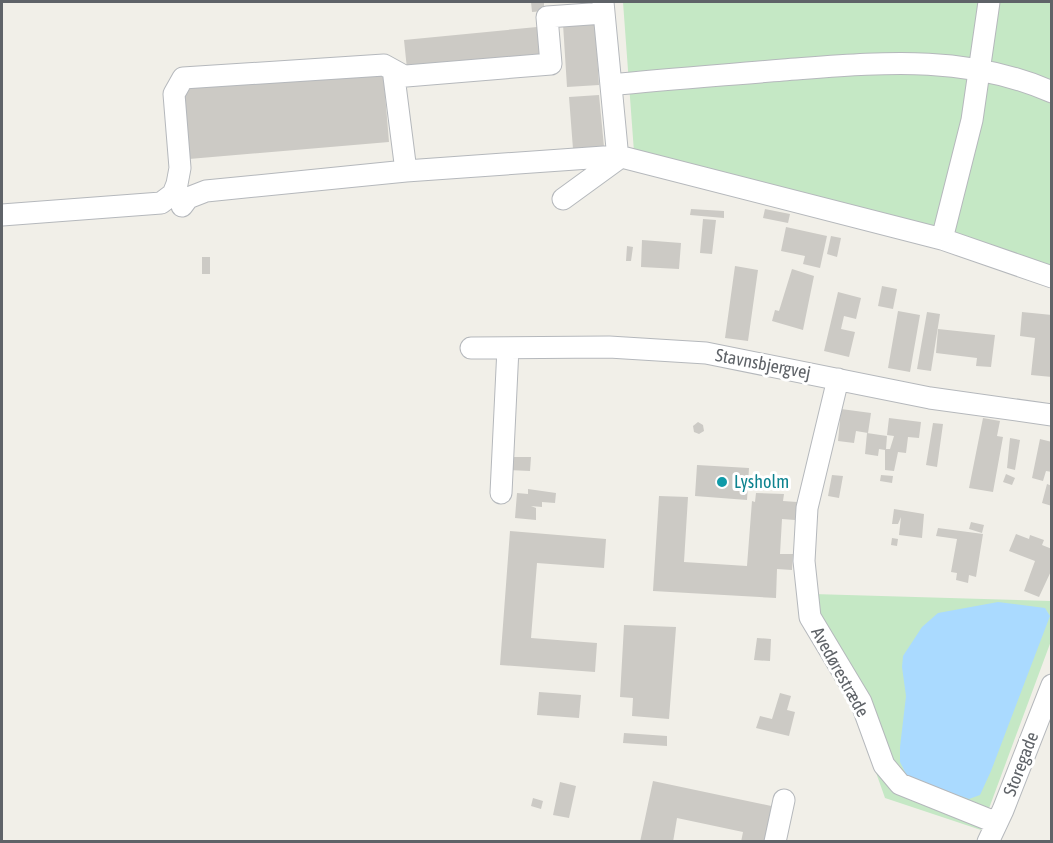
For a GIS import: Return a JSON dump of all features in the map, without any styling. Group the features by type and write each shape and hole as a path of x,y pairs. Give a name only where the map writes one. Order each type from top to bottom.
{"street":[{"path":"942,240 972,120 989,2"},
{"path":"406,171 394,77 551,64 547,17 603,7 618,159 563,199"},
{"path":"611,84 897,62 981,69 1025,80 1052,92"},
{"path":"2,215 161,203 172,194 177,184 180,168 174,94 183,78 384,65 404,76"},
{"path":"182,206 188,198 206,191 406,171 618,156 942,240 1052,277"},
{"name":"Stavnsbjergvej","path":"471,348 609,347 706,353 930,398 1052,415"},
{"path":"501,493 506,430 508,348"},
{"name":"Avedørestræde","path":"838,379 807,508 804,561 810,617 858,696 884,765 900,784 993,832"},
{"name":"Storegade","path":"993,832 1052,686"},
{"path":"775,842 784,800"}],"green space":[{"path":"623,2 1051,2 1051,268 634,152"},
{"path":"813,594 1051,601 1051,641 981,830 885,798"}],"water":[{"path":"998,602 1045,608 1050,616 991,771 980,795 969,799 908,778 900,762 906,696 902,667 903,656 922,627 938,613"}],"building":[{"path":"531,2 544,2 544,11 532,12"},
{"path":"595,22 599,85 567,87 563,24"},
{"path":"537,27 540,56 407,69 404,40"},
{"path":"383,70 389,142 189,159 183,86"},
{"path":"599,95 604,147 573,149 569,97"},
{"path":"691,209 724,211 724,218 690,215"},
{"path":"765,209 790,214 788,223 763,218"},
{"path":"703,219 716,220 712,254 700,253"},
{"path":"786,227 827,236 820,268 803,264 805,256 781,251"},
{"path":"831,236 841,238 837,257 827,254"},
{"path":"642,240 681,243 679,269 641,267"},
{"path":"627,246 633,247 631,261 626,261"},
{"path":"202,257 210,257 210,274 202,274"},
{"path":"735,266 758,270 748,341 725,338"},
{"path":"792,269 814,276 803,330 772,321 775,310 779,311"},
{"path":"882,286 897,289 893,309 878,306"},
{"path":"838,292 861,298 856,319 844,316 841,329 855,332 849,357 824,351"},
{"path":"898,311 920,315 910,372 888,368"},
{"path":"927,312 940,314 931,371 917,369"},
{"path":"1022,312 1052,315 1052,377 1031,375 1035,338 1020,336"},
{"path":"938,329 995,335 991,367 976,366 977,358 936,353"},
{"path":"841,409 871,413 868,433 856,431 854,443 838,441"},
{"path":"889,418 921,422 919,438 908,437 906,453 898,452 894,471 885,470 885,450 879,449 878,456 865,454 867,433 887,436 886,449 890,449 894,436 887,435"},
{"path":"983,418 1000,421 997,436 1003,437 993,492 969,488"},
{"path":"698,422 703,425 704,431 699,434 694,432 693,426"},
{"path":"933,423 943,424 937,467 926,465"},
{"path":"1010,438 1020,440 1015,470 1007,468"},
{"path":"1040,439 1052,442 1052,472 1046,471 1043,481 1032,478"},
{"path":"508,457 531,457 530,471 508,470"},
{"name":"Lysholm","path":"697,465 749,468 747,500 695,496"},
{"path":"1006,474 1015,478 1012,485 1003,482"},
{"path":"832,475 843,476 839,498 828,496"},
{"path":"881,475 893,476 892,483 880,481"},
{"path":"1047,484 1052,486 1052,506 1042,503"},
{"path":"528,489 556,493 555,503 542,502 542,507 531,506 536,508 536,520 515,518 517,493 528,494"},
{"path":"756,493 784,494 783,501 797,502 795,520 782,519 780,554 793,554 792,570 777,569 776,598 653,591 659,496 688,497 684,562 747,566 752,501 755,502"},
{"path":"894,509 924,514 922,538 899,535 901,517 898,524 892,524"},
{"path":"971,522 984,525 982,533 969,529"},
{"path":"938,528 983,534 976,577 969,575 968,583 956,580 957,573 951,572 957,539 936,536"},
{"path":"510,531 606,539 604,568 537,563 531,638 597,643 595,672 500,665"},
{"path":"1016,534 1029,539 1030,535 1044,540 1042,545 1052,549 1052,569 1039,597 1024,591 1035,561 1009,551"},
{"path":"892,538 898,539 897,546 891,545"},
{"path":"624,625 676,627 669,719 632,716 633,698 620,697"},
{"path":"757,638 771,639 770,661 754,660"},
{"path":"539,692 581,695 579,718 537,715"},
{"path":"780,693 791,696 787,710 795,712 789,736 756,728 760,716 772,719"},
{"path":"624,733 667,736 667,746 623,743"},
{"path":"653,781 776,807 769,842 741,842 743,832 677,818 673,842 640,842"},
{"path":"560,782 576,786 569,818 553,815"},
{"path":"533,798 543,801 541,809 531,806"}],"place":[{"name":"Lysholm","path":"722,482"}]}
